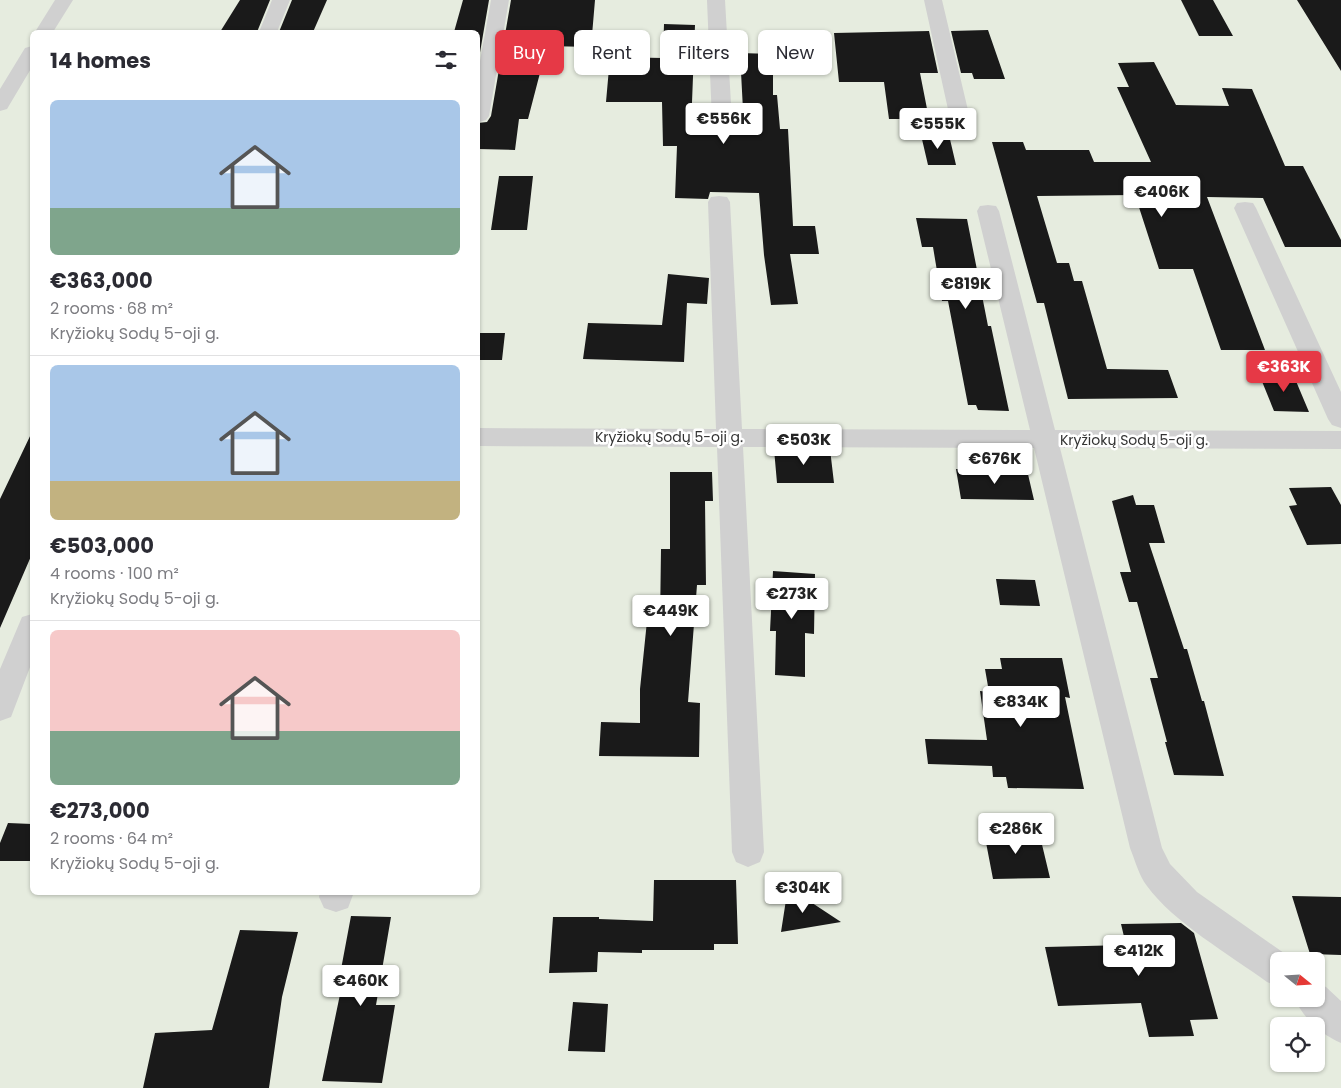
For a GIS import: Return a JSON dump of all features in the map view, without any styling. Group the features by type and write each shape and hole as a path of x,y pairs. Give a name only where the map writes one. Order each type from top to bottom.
{"street":[{"path":"45,30 64,0"},
{"path":"269,30 281,0"},
{"path":"480,105 500,0"},
{"path":"716,0 722,121"},
{"path":"932,0 961,123"},
{"path":"0,106 30,55"},
{"path":"719,202 748,852"},
{"path":"1245,208 1341,420"},
{"path":"988,211 1146,848 1158,875 1184,903 1270,964"},
{"name":"Kryžiokų Sodų 5-oji g.","path":"480,437 1341,440"},
{"path":"0,708 30,630"},
{"path":"1323,1008 1341,1025"}],"shaded area":[{"path":"0,0 1341,0 1341,1088 0,1088"}],"building":[{"path":"240,0 270,0 258,30 221,30"},
{"path":"292,0 327,0 314,30 280,30"},
{"path":"463,0 489,0 480,52 480,30 455,30"},
{"path":"511,0 595,0 592,30 574,30 574,47 564,46 564,30 506,30"},
{"path":"1181,0 1213,0 1233,36 1199,36"},
{"path":"1297,0 1341,0 1341,71"},
{"path":"664,24 695,25 695,30 664,30"},
{"path":"988,30 1005,79 974,79 972,73 961,73 951,31"},
{"path":"929,31 938,73 920,73 929,119 889,119 884,82 839,82 834,33"},
{"path":"748,53 758,54 758,75 773,75 773,95 777,95 780,129 788,129 793,226 815,226 819,254 790,254 798,304 771,305 764,255 759,193 710,192 708,199 675,198 677,146 663,146 662,102 606,102 608,75 650,75 650,58 660,58 660,75 693,75 691,128 744,129 741,75 748,75"},
{"path":"1154,62 1176,105 1229,106 1222,88 1252,89 1285,166 1303,166 1341,240 1341,247 1285,247 1263,198 1207,197 1265,350 1221,350 1193,269 1159,269 1135,195 1037,196 1057,263 1069,263 1074,281 1082,281 1107,369 1168,370 1178,398 1068,399 1044,303 1037,303 992,142 1023,142 1026,150 1089,150 1094,162 1151,162 1117,87 1129,87 1118,63"},
{"path":"498,75 539,75 528,119 519,119 515,150 480,149 480,123 487,122 491,116"},
{"path":"921,135 949,135 956,165 928,165"},
{"path":"499,176 533,176 527,230 491,230"},
{"path":"916,218 967,219 988,326 991,326 1009,411 978,410 976,405 968,405 948,301 942,301 933,247 922,247"},
{"path":"668,274 709,278 707,304 687,303 684,362 583,359 588,323 662,325"},
{"path":"480,333 505,333 502,360 480,360"},
{"path":"1259,374 1293,374 1309,412 1274,411"},
{"path":"30,436 30,559 0,628 0,499"},
{"path":"774,449 830,449 834,483 777,483"},
{"path":"956,469 1027,470 1034,500 961,499"},
{"path":"670,472 712,472 713,501 705,501 706,585 697,585 688,702 700,703 699,757 599,756 601,722 640,723 640,689 647,621 660,622 661,549 670,549"},
{"path":"1331,487 1341,505 1341,544 1307,545 1289,506 1297,505 1289,488"},
{"path":"1133,495 1136,505 1154,505 1165,543 1149,543 1184,649 1187,649 1202,701 1204,701 1224,776 1174,775 1150,678 1158,678 1137,602 1129,602 1120,572 1131,572 1112,501"},
{"path":"773,571 815,574 814,634 805,633 805,677 775,675 776,631 770,631"},
{"path":"996,579 1035,580 1040,606 1000,605"},
{"path":"1000,658 1062,658 1070,698 1065,697 1084,789 1008,788 1006,777 993,777 992,766 928,764 925,739 987,740 980,691 989,692 985,669 1002,669"},
{"path":"8,823 30,824 30,861 0,861 0,843"},
{"path":"984,832 1039,832 1050,878 993,879"},
{"path":"654,880 736,880 738,944 714,944 714,950 642,950 642,953 598,952 597,972 549,973 553,917 599,917 599,919 653,921"},
{"path":"788,887 841,922 781,932"},
{"path":"1292,896 1341,897 1341,955 1309,952"},
{"path":"351,916 391,917 376,1005 395,1005 382,1083 322,1081 343,980 339,980"},
{"path":"1181,923 1194,933 1218,1019 1190,1020 1194,1036 1149,1037 1141,1003 1058,1006 1045,947 1126,945 1121,924"},
{"path":"240,930 298,932 282,997 269,1088 143,1088 155,1033 212,1030"},
{"path":"573,1002 608,1004 605,1052 568,1051"}]}
